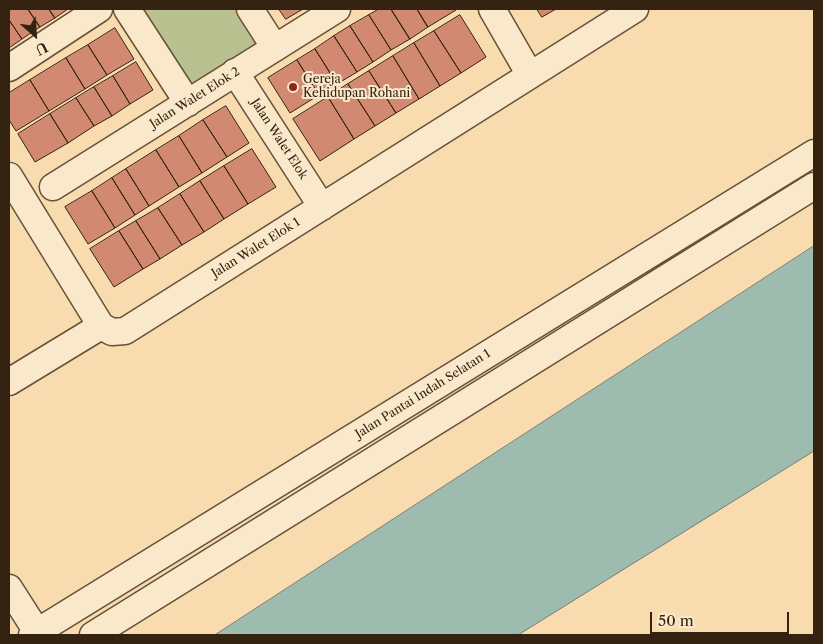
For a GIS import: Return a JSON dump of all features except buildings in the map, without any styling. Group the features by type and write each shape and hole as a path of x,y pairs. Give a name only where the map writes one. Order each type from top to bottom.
{"street":[{"path":"9,68 99,9"},
{"path":"127,9 188,102"},
{"path":"250,9 275,48"},
{"name":"Jalan Walet Elok 2","path":"53,187 337,9"},
{"path":"492,9 530,75"},
{"name":"Jalan Walet Elok 1","path":"101,326 112,332 125,331 635,9"},
{"name":"Jalan Walet Elok","path":"236,72 322,207"},
{"name":"Jalan Pantai Indah Selatan 1","path":"36,634 814,153"},
{"path":"9,176 101,326 9,382"},
{"path":"93,635 814,186"},
{"path":"9,588 36,634"}],"green space":[{"path":"137,9 241,9 263,44 191,90"}],"shaded area":[{"path":"814,246 814,451 518,635 215,635"}],"place":[{"name":"Gereja Kehidupan Rohani","path":"293,87"}]}
